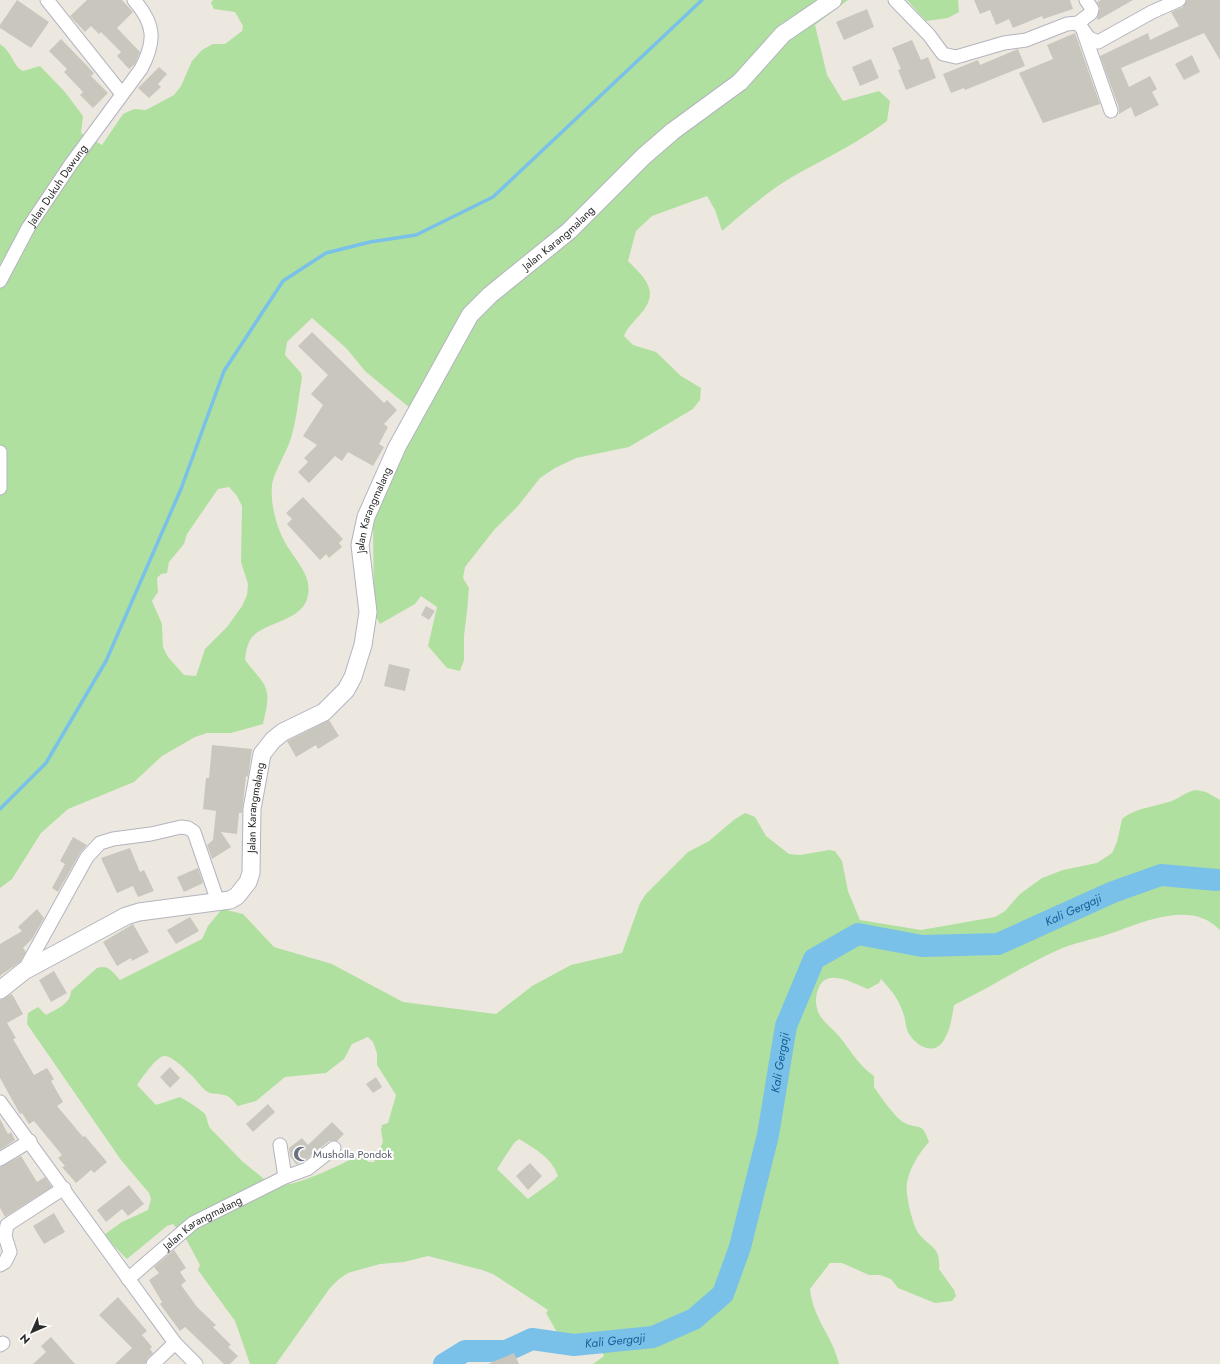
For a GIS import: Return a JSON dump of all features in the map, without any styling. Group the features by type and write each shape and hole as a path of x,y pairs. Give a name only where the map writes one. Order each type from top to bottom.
{"street":[{"path":"47,0 122,94"},
{"name":"Jalan Dukuh Dawung","path":"0,281 28,228 71,164 141,69 148,55 152,43 151,29 146,15 134,0"},
{"name":"Jalan Karangmalang","path":"0,990 24,972 126,916 139,912 230,900 237,896 248,882 251,873 252,809 262,754 283,732 324,712 346,690 353,677 359,660 367,623 367,599 360,545 366,516 397,447 470,315 510,278 569,231 644,156 673,131 740,82 783,34 833,0"},
{"path":"895,0 929,35 943,54 950,57 956,57 1004,43 1026,40 1067,24 1081,28 1091,39 1098,42 1152,12 1179,0"},
{"path":"1081,28 1091,14 1092,9 1086,0"},
{"path":"1081,28 1110,111"},
{"path":"0,452 0,488"},
{"path":"24,972 87,857 100,843 113,839 151,834 181,827 188,828 194,832 218,902"},
{"path":"0,1102 30,1141 175,1343 196,1364"},
{"path":"0,1159 30,1141"},
{"path":"280,1145 285,1177"},
{"name":"Jalan Karangmalang","path":"128,1279 192,1223 285,1177 307,1169 334,1148"},
{"path":"0,1265 4,1262 10,1252 5,1236 7,1225 64,1188"},
{"path":"153,1364 175,1343"}],"green space":[{"path":"213,0 848,0 815,25 827,75 843,101 879,91 890,101 887,121 853,144 792,177 774,189 722,231 715,210 707,196 652,216 636,231 628,261 646,281 650,294 649,301 624,336 633,345 656,352 681,376 701,388 700,400 693,409 629,447 576,458 555,468 540,478 518,506 494,530 465,567 463,578 469,588 464,636 464,660 460,671 447,668 428,646 437,607 421,596 415,604 380,624 374,613 373,524 389,474 421,417 366,372 346,348 312,318 287,342 285,355 301,373 302,378 296,418 292,433 272,486 273,508 280,531 286,544 302,568 308,581 309,588 305,604 300,610 284,620 259,632 252,637 248,645 245,660 259,677 266,689 267,702 263,724 231,733 207,733 195,737 162,756 134,782 68,809 41,833 12,879 0,888 0,44 5,48 19,69 23,71 40,66 65,92 83,116 81,133 102,145 123,114 134,109 146,110 174,95 181,86 192,61 202,50 213,44 225,44 242,31 243,26 235,12 214,9 211,3","holes":["229,487 237,496 242,506 241,562 248,584 247,595 242,606 227,627 205,649 196,676 184,675 168,657 163,647 162,624 152,601 158,592 157,578 161,574 167,573 169,562 184,544 187,534 218,489"]},
{"path":"907,0 958,0 959,12 948,18 926,21"},
{"path":"1196,790 1206,792 1220,800 1220,930 1208,921 1195,916 1166,916 1065,947 1037,960 954,1005 947,1034 941,1044 932,1049 922,1046 912,1039 897,999 881,979 879,983 868,989 836,978 826,980 820,985 816,1000 820,1016 838,1035 868,1072 874,1076 874,1087 893,1112 905,1123 920,1127 927,1135 929,1142 915,1161 908,1178 907,1188 909,1207 917,1231 936,1250 939,1261 939,1269 954,1290 956,1296 952,1301 935,1303 898,1288 891,1279 880,1275 869,1275 842,1263 830,1263 810,1289 815,1310 836,1354 839,1364 593,1364 604,1356 600,1349 586,1352 570,1349 558,1334 546,1313 548,1310 493,1274 428,1256 404,1262 380,1264 348,1273 330,1288 276,1364 250,1364 235,1321 198,1270 200,1265 186,1239 173,1224 167,1226 127,1259 113,1245 105,1234 122,1222 148,1210 151,1199 149,1193 121,1160 27,1024 28,1013 38,1007 46,1015 66,1003 71,991 97,968 107,968 120,980 202,939 208,926 222,909 243,914 274,947 332,964 403,1002 496,1014 532,986 571,965 622,953 640,903 646,894 688,852 709,841 735,819 745,813 755,817 766,836 789,854 800,855 829,850 835,851 842,861 848,891 860,920 921,930 995,917 1005,911 1020,894 1042,878 1063,870 1097,863 1112,853 1117,842 1122,819 1128,815 1174,800","holes":["368,1037 373,1042 377,1053 377,1065 396,1095 388,1123 382,1125 381,1130 383,1142 374,1162 369,1162 359,1156 318,1174 286,1185 274,1187 242,1161 211,1129 205,1114 196,1107 180,1097 156,1105 137,1085 149,1068 157,1060 161,1057 167,1056 181,1065 206,1091 226,1096 232,1099 238,1106 256,1101 285,1077 326,1073 344,1059 352,1044","519,1139 537,1150 547,1159 555,1169 558,1176 528,1199 497,1169 514,1143"]}],"building":[{"path":"17,0 49,22 31,48 0,28 0,25"},
{"path":"87,0 122,0 133,12 117,28 140,52 135,64 129,69 117,56 121,52 101,32 99,34 91,26 85,32 70,16"},
{"path":"974,0 1070,0 1073,9 1043,19 1042,16 1013,28 1009,19 996,25 990,10 980,14"},
{"path":"1101,0 1133,0 1098,20 1097,18 1100,8 1097,2"},
{"path":"1187,0 1220,0 1220,60 1204,33 1121,68 1129,87 1150,76 1157,89 1152,92 1159,105 1135,117 1131,107 1119,114 1119,108 1100,56 1148,33 1150,40 1179,26 1171,12 1183,7"},
{"path":"867,9 874,27 844,40 836,22"},
{"path":"1075,33 1100,104 1043,123 1019,73 1053,59 1047,45"},
{"path":"61,39 94,73 91,76 108,93 93,108 80,95 83,92 64,72 67,69 49,51"},
{"path":"912,40 921,60 928,57 936,78 906,90 898,70 901,69 892,48"},
{"path":"1018,49 1025,66 965,90 964,88 951,93 943,74 978,60 980,65"},
{"path":"1192,55 1200,72 1184,80 1175,64"},
{"path":"871,59 879,78 860,86 852,67"},
{"path":"159,67 167,74 158,84 161,87 149,98 138,88"},
{"path":"312,332 384,403 387,400 397,410 384,424 388,427 379,444 384,447 373,466 348,452 342,461 335,456 309,483 298,472 308,462 304,458 317,445 303,436 323,405 311,394 328,375 298,346"},
{"path":"303,497 343,539 339,543 342,547 329,558 326,554 320,560 287,524 292,519 286,513"},
{"path":"426,606 435,611 429,620 421,615"},
{"path":"389,664 410,669 405,691 384,686"},
{"path":"329,720 339,736 318,749 316,745 296,757 287,741"},
{"path":"212,745 252,749 248,777 246,776 242,813 239,813 237,834 221,832 231,847 212,859 207,845 213,840 216,811 203,809 206,778 209,778"},
{"path":"73,837 87,845 80,853 58,892 52,888 65,864 60,861"},
{"path":"130,848 140,872 144,870 154,891 138,897 133,886 117,893 101,858"},
{"path":"198,868 203,883 184,892 177,877"},
{"path":"37,909 44,918 32,939 23,948 26,952 20,962 0,977 0,944 22,931 18,927"},
{"path":"190,917 199,931 176,944 167,930"},
{"path":"133,924 149,952 132,961 131,958 117,966 103,942"},
{"path":"54,971 67,993 51,1002 39,980"},
{"path":"12,994 23,1014 7,1023 16,1038 13,1039 34,1075 47,1068 54,1079 51,1081 63,1102 57,1106 83,1137 85,1136 107,1162 94,1173 91,1170 76,1183 62,1167 65,1166 58,1158 62,1155 34,1121 29,1124 22,1113 20,1114 0,1078 0,1000"},
{"path":"170,1067 180,1078 170,1088 160,1077"},
{"path":"376,1077 382,1087 373,1093 366,1084"},
{"path":"268,1104 275,1112 253,1132 246,1124"},
{"path":"0,1119 8,1134 11,1132 15,1140 0,1150"},
{"path":"332,1122 344,1134 337,1141 329,1141 303,1162 296,1164 290,1156 289,1148 302,1138 308,1145"},
{"path":"21,1156 37,1182 45,1177 52,1187 5,1217 0,1208 0,1167"},
{"path":"530,1163 542,1176 528,1190 516,1176"},
{"path":"129,1185 144,1204 128,1216 122,1209 106,1222 97,1210"},
{"path":"54,1213 65,1232 44,1244 33,1226"},
{"path":"174,1250 186,1268 180,1272 186,1281 181,1285 197,1307 216,1325 213,1327 231,1345 228,1347 238,1356 230,1364 224,1364 185,1327 180,1331 160,1304 162,1302 149,1280 159,1273 154,1267"},
{"path":"118,1297 147,1331 142,1335 152,1347 150,1349 153,1353 147,1359 145,1364 115,1364 132,1348 99,1315"},
{"path":"51,1337 75,1364 33,1364 46,1352 41,1346"},
{"path":"514,1353 519,1364 488,1364"}],"waterway":[{"path":"0,809 46,763 106,661 181,489 224,371 283,281 326,253 370,242 416,235 493,197 702,0"},
{"name":"Kali Gergaji","path":"444,1364 465,1351 506,1351 532,1339 574,1345 653,1337 694,1319 723,1294 740,1247 768,1135 786,1026 814,959 858,934 922,946 998,944 1113,892 1161,875 1217,880"}],"place":[{"name":"Musholla Pondok","path":"301,1154"}]}
